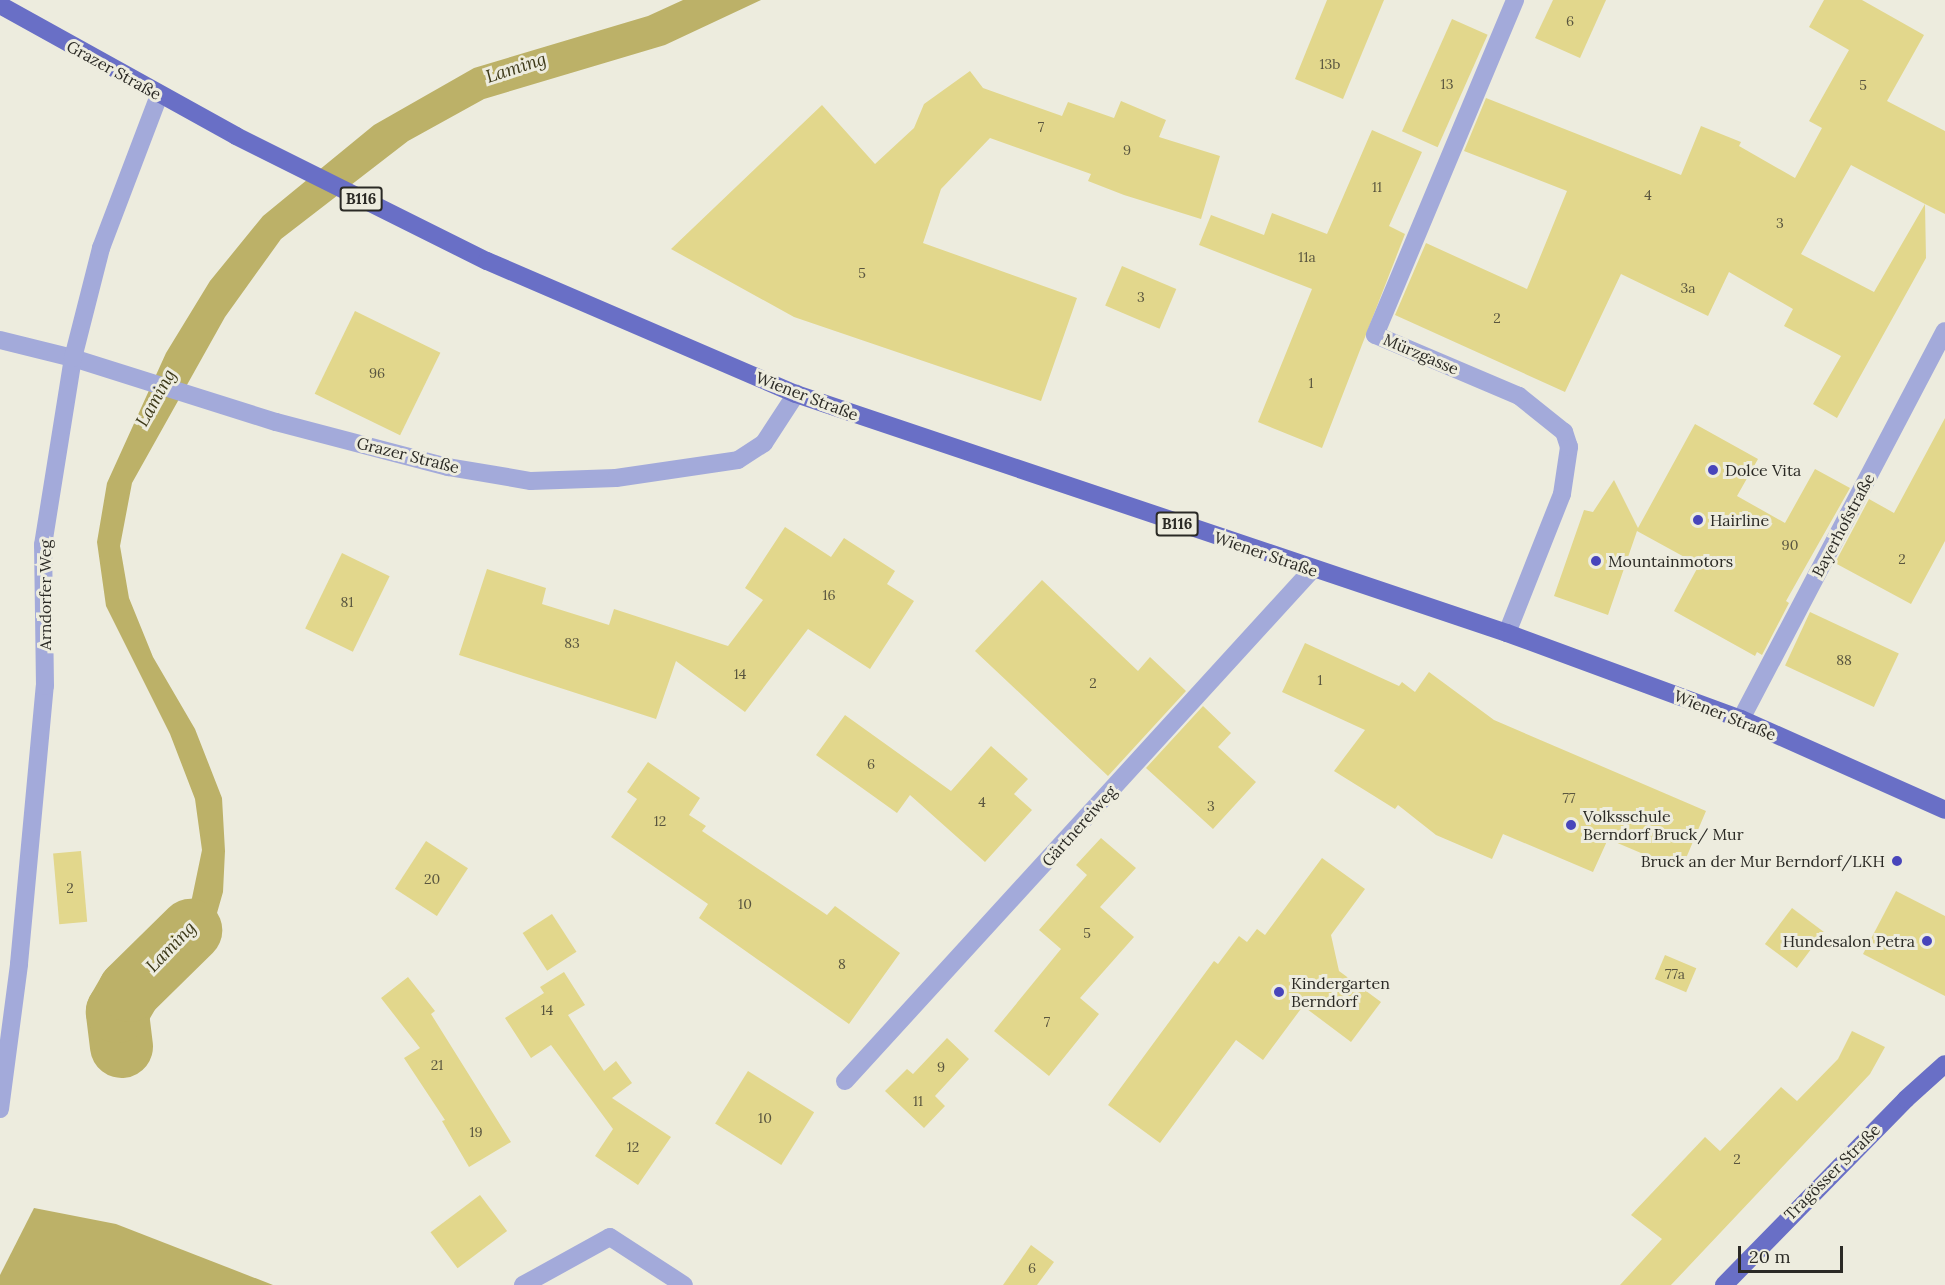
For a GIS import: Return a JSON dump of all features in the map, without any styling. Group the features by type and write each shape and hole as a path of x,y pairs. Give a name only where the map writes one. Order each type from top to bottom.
{"main road":[{"name":"Grazer Straße","path":"0,5 236,136 487,261"},
{"name":"Wiener Straße","path":"487,261 796,394 1312,570 1507,633 1741,719 1945,810"},
{"name":"Tragösser Straße","path":"1724,1285 1906,1099 1945,1065"}],"street":[{"name":"Mürzgasse","path":"1507,633 1562,494 1569,447 1564,432 1519,396 1375,335 1515,0"},
{"name":"Arndorfer Weg","path":"0,1109 20,953 45,686 43,545 73,358 101,248 159,95"},
{"name":"Bayerhofstraße","path":"1741,719 1945,331"},
{"name":"Grazer Straße","path":"0,340 73,358 242,412 448,467 531,481 616,478 738,460 764,443 796,394"},
{"name":"Gärtnereiweg","path":"845,1081 1312,570"},
{"path":"527,1283 610,1238 684,1285"}],"water":[{"path":"683,0 761,0 665,45 484,99 408,141 281,239 225,317 132,483 120,546 129,598 153,657 195,729 222,798 225,851 223,892 217,913 186,955 135,999 117,978 176,929 192,898 202,850 195,799 170,734 106,606 97,542 107,483 166,353 210,281 263,216 374,125 474,68 648,16"},
{"path":"34,1208 116,1224 273,1285 0,1285 0,1275"}],"building":[{"path":"1327,0 1384,0 1343,99 1295,79"},
{"path":"1553,0 1606,0 1580,58 1535,38"},
{"path":"1824,0 1862,0 1924,35 1887,101 1945,131 1945,214 1925,204 1926,258 1837,418 1813,404 1841,356 1784,326 1793,309 1729,272 1708,316 1621,274 1565,392 1395,315 1426,243 1527,289 1567,191 1464,151 1486,98 1681,175 1701,126 1741,142 1739,146 1795,178 1822,128 1809,121 1849,50 1809,27","holes":["1851,165 1925,204 1874,292 1801,254"]},
{"path":"1452,19 1488,35 1438,147 1402,131"},
{"path":"970,71 983,88 1062,116 1068,102 1114,118 1121,101 1166,120 1159,137 1220,156 1201,219 1124,195 1088,181 1091,174 990,138 941,189 923,243 1077,298 1041,401 794,317 671,249 822,105 875,164 914,128 924,104"},
{"path":"1372,130 1422,152 1389,226 1405,234 1322,448 1258,422 1312,289 1199,245 1211,215 1264,235 1272,213 1327,234"},
{"path":"1122,266 1176,289 1160,329 1105,306"},
{"path":"355,311 440,353 400,435 315,394"},
{"path":"1945,418 1945,541 1911,604 1835,563 1869,499 1894,513"},
{"path":"1695,424 1758,459 1737,496 1785,523 1815,469 1850,488 1786,601 1789,603 1762,655 1757,652 1755,656 1674,611 1699,565 1637,531 1608,615 1554,596 1584,510 1593,512 1614,480 1638,528"},
{"path":"785,527 831,557 844,538 895,571 887,584 914,601 870,669 808,629 745,712 676,661 656,719 459,655 487,569 546,588 542,604 609,625 614,609 728,646 763,600 745,588"},
{"path":"342,553 390,576 353,652 305,628"},
{"path":"1042,580 1138,671 1150,657 1186,691 1108,776 975,651"},
{"path":"1810,612 1899,653 1874,707 1785,665"},
{"path":"1305,643 1399,686 1402,682 1415,692 1429,672 1494,720 1706,811 1681,870 1608,839 1593,872 1503,834 1492,859 1436,835 1398,805 1395,809 1334,771 1365,730 1282,692"},
{"path":"1203,706 1231,733 1218,747 1256,782 1213,829 1146,768"},
{"path":"845,715 951,791 991,746 1028,779 1014,794 1032,810 985,862 910,795 897,813 816,755"},
{"path":"648,762 700,798 689,815 706,826 702,831 827,915 835,906 900,953 849,1024 699,918 708,904 611,837 637,799 627,792"},
{"path":"1101,838 1136,868 1100,907 1134,937 1080,998 1099,1014 1049,1076 994,1031 1061,949 1039,930 1087,875 1076,865"},
{"path":"426,841 468,868 437,916 395,889"},
{"path":"81,851 87,922 59,924 53,853"},
{"name":"Kindergarten Berndorf","path":"1322,858 1365,889 1331,935 1339,971 1381,1002 1351,1042 1303,1006 1263,1060 1236,1040 1160,1143 1108,1105 1214,961 1218,964 1239,936 1247,942 1257,929 1265,935"},
{"path":"1896,891 1945,916 1945,996 1863,954"},
{"path":"1792,908 1824,932 1797,968 1765,944"},
{"path":"552,914 577,952 547,971 523,933"},
{"path":"1665,955 1696,968 1686,992 1655,979"},
{"path":"564,972 585,1005 568,1015 604,1071 616,1061 632,1083 612,1098 671,1137 638,1185 595,1156 613,1129 551,1045 531,1058 505,1018 544,993 540,987"},
{"path":"408,977 435,1011 431,1014 511,1142 469,1167 442,1121 445,1120 404,1058 420,1048 381,998"},
{"path":"1852,1031 1885,1047 1870,1074 1671,1285 1620,1285 1662,1239 1631,1215 1705,1137 1720,1151 1781,1087 1797,1101 1838,1059"},
{"path":"947,1038 969,1059 935,1096 945,1106 924,1128 885,1091 907,1069 913,1074"},
{"path":"748,1071 814,1112 781,1165 715,1124"},
{"path":"480,1195 507,1231 458,1268 430,1232"},
{"path":"1031,1245 1054,1262 1037,1285 1003,1285"}],"waterway":[{"name":"Laming","path":"121,1046 117,1011 129,990 190,930"}],"place":[{"name":"Dolce Vita","path":"1713,470"},
{"name":"Hairline","path":"1698,520"},
{"name":"Mountainmotors","path":"1596,561"},
{"name":"Volksschule Berndorf Bruck/ Mur","path":"1571,825"},
{"name":"Bruck an der Mur Berndorf/LKH","path":"1897,861"},
{"name":"Hundesalon Petra","path":"1927,941"},
{"name":"Kindergarten Berndorf","path":"1279,992"}]}
